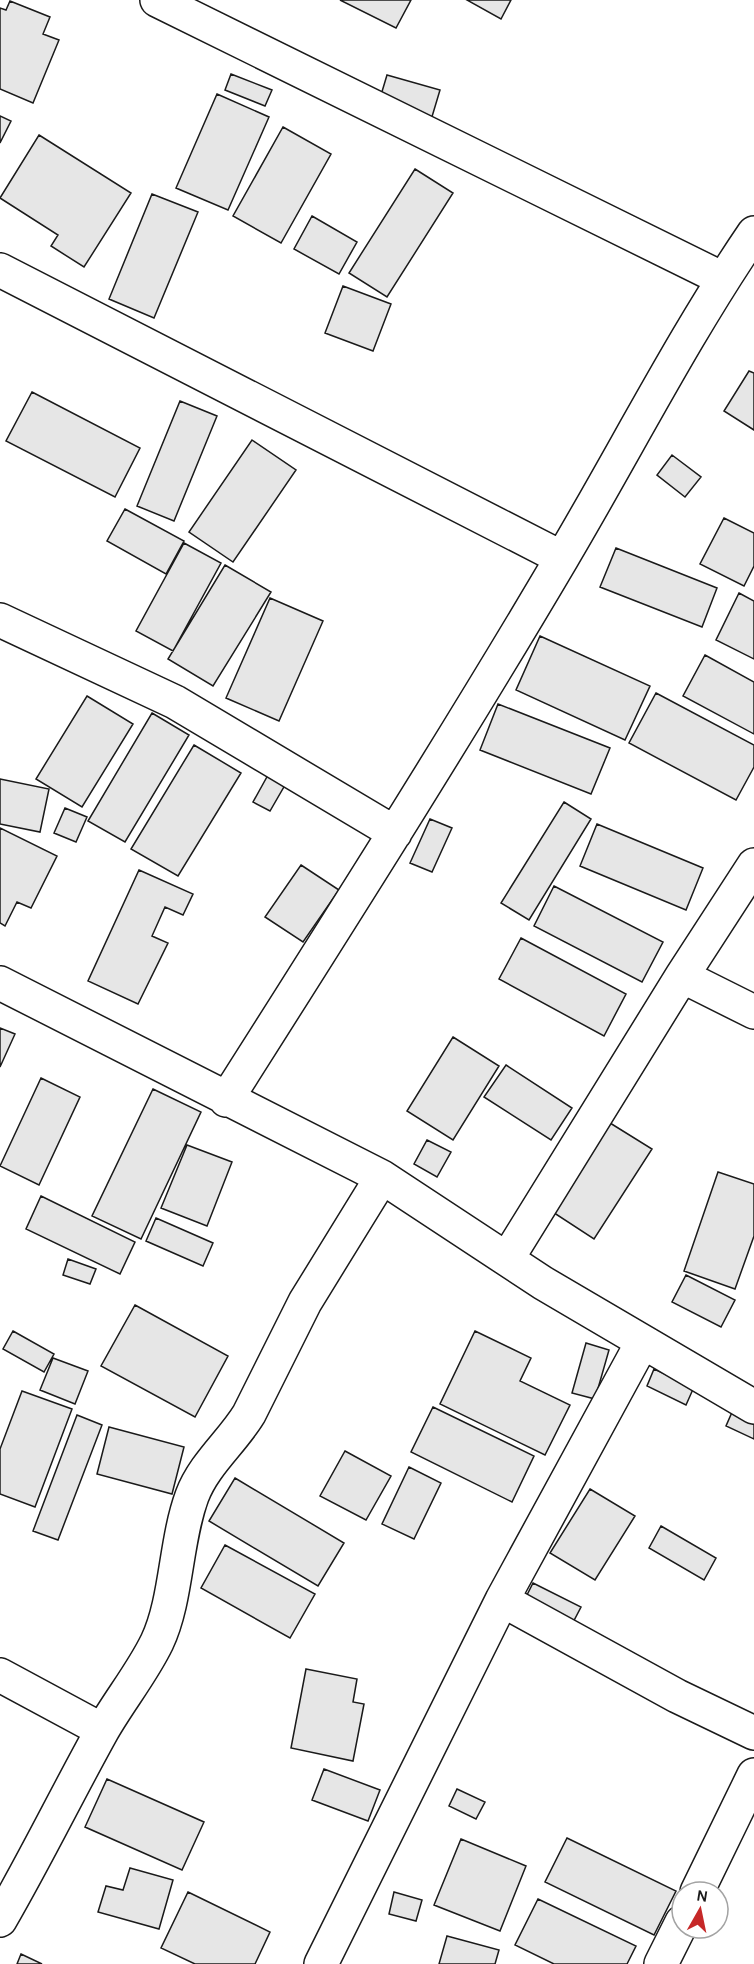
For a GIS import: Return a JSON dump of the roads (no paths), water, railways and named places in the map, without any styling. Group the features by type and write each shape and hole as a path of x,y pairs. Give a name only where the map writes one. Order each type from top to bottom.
{"street":[{"path":"157,0 723,279"},
{"path":"226,1100 396,833 562,558 723,279 754,233"},
{"path":"0,270 562,558"},
{"path":"0,620 175,702 396,833"},
{"path":"507,1259 682,976 754,865"},
{"path":"682,976 754,1012"},
{"path":"0,983 226,1100 382,1177 507,1259 642,1343 754,1407"},
{"path":"0,1920 102,1730 157,1642 167,1614 183,1526 193,1494 220,1448 240,1428 249,1413 305,1302 382,1177"},
{"path":"321,1964 502,1600 642,1343"},
{"path":"502,1600 677,1696 754,1733"},
{"path":"0,1675 102,1730"},
{"path":"703,1880 754,1776"},
{"path":"661,1964 673,1940"}]}
